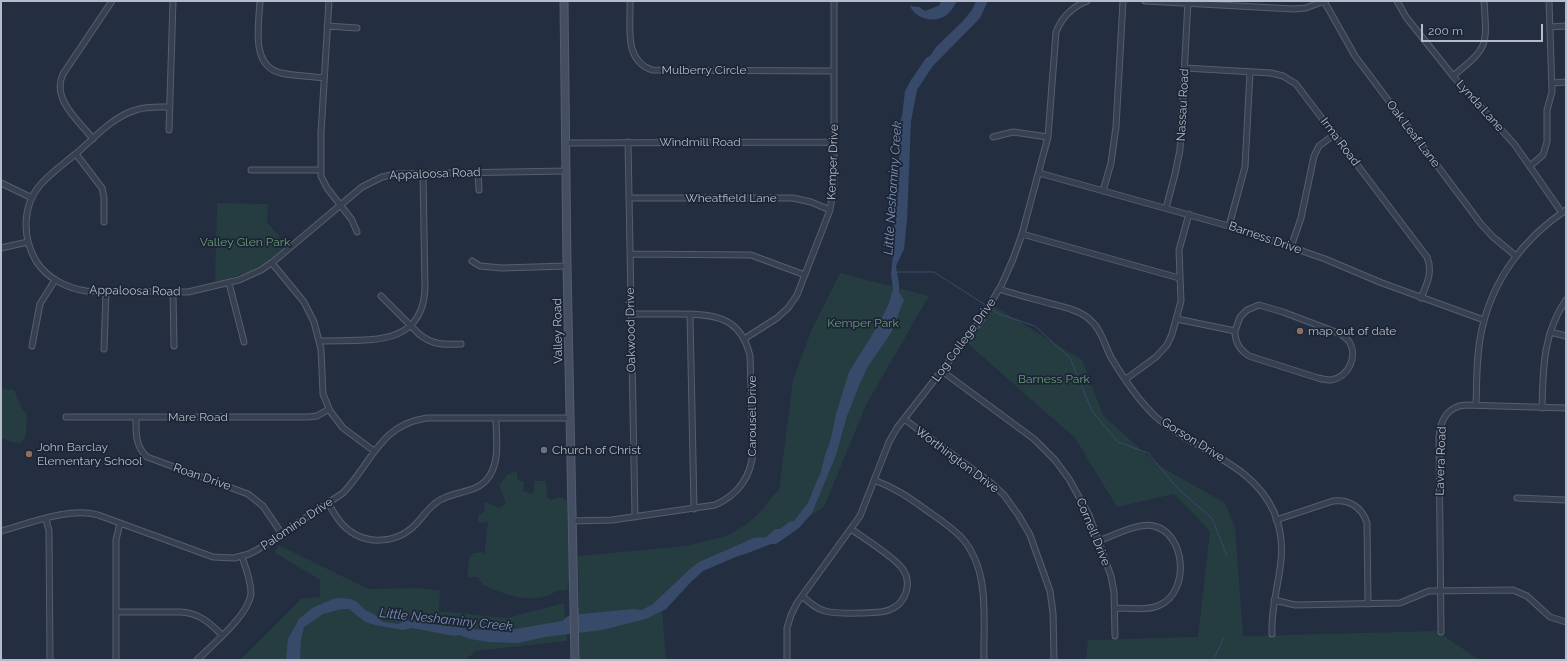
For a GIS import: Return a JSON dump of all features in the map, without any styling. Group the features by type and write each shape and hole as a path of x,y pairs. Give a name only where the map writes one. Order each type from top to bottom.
{"street":[{"path":"93,139 63,102 59,91 59,83 63,74 112,1"},
{"path":"169,130 173,1"},
{"path":"260,1 258,46 264,62 270,68 281,73 324,78"},
{"path":"329,1 324,78 321,170 324,184 355,224 358,232"},
{"name":"Valley Road","path":"564,1 567,266 575,660"},
{"name":"Mulberry Circle","path":"630,1 632,51 639,62 652,70 834,71"},
{"name":"Kemper Drive","path":"744,339 784,313 797,295 830,210 834,194 834,1"},
{"name":"Log College Drive","path":"787,660 789,621 794,607 852,529 862,512 889,442 904,419 942,371 989,307 1013,260 1040,173 1048,136 1056,32 1061,21 1068,12 1087,1"},
{"path":"1103,191 1111,163 1116,128 1123,1"},
{"path":"1145,1 1188,2 1298,9 1314,6 1324,1"},
{"name":"Oak Leaf Lane","path":"1324,1 1355,56 1439,168 1488,231 1516,256"},
{"name":"Lynda Lane","path":"1397,1 1406,17 1453,76 1511,139 1564,212"},
{"path":"1453,76 1474,60 1483,47 1486,30 1484,1"},
{"path":"1530,166 1540,159 1546,147 1547,110 1552,92 1549,1"},
{"name":"Nassau Road","path":"1166,208 1176,174 1180,150 1188,2"},
{"path":"327,26 357,28"},
{"path":"1550,27 1566,26"},
{"name":"Irma Road","path":"1185,68 1276,74 1291,80 1335,134 1426,257 1430,267 1430,273 1421,298"},
{"path":"1229,226 1245,167 1250,72"},
{"path":"1552,83 1566,82"},
{"name":"Appaloosa Road","path":"170,107 150,107 132,111 116,120 38,187 32,198 26,217 28,242 37,262 46,273 55,280 72,288 86,291 173,293 195,291 246,278 272,263 362,187 382,177 396,174 566,171"},
{"path":"993,137 1013,132 1048,136"},
{"path":"1292,247 1301,218 1314,156 1319,146 1335,134"},
{"name":"Oakwood Drive","path":"628,142 635,517"},
{"name":"Windmill Road","path":"566,143 834,142"},
{"path":"76,154 102,188 104,198 104,222"},
{"path":"251,170 321,170"},
{"path":"478,172 479,190"},
{"name":"Barness Drive","path":"1040,173 1229,226 1325,259 1421,298 1484,320"},
{"path":"320,341 380,340 394,336 410,325 419,314 425,295 423,174"},
{"path":"1,183 32,198"},
{"name":"Wheatfield Lane","path":"629,198 793,198 811,202 830,210"},
{"path":"1476,405 1478,351 1484,320 1497,287 1516,256 1540,230 1564,212"},
{"path":"1126,379 1162,351 1172,334 1181,301 1179,250 1188,214"},
{"path":"1022,234 1179,278"},
{"path":"1,248 28,242"},
{"path":"630,254 751,255 805,275"},
{"path":"472,261 480,266 498,268 567,266"},
{"path":"272,263 304,302 314,322 320,341 323,389 329,409 334,418 343,428 374,451"},
{"path":"32,346 40,304 55,280"},
{"path":"229,283 244,342"},
{"name":"Gorson Drive","path":"999,289 1071,309 1088,318 1102,334 1111,357 1148,408 1170,428 1231,464 1247,476 1262,492 1271,507 1281,538 1281,569 1271,619 1272,634"},
{"path":"104,349 106,292"},
{"path":"173,293 174,346"},
{"path":"382,296 410,325 431,342 441,345 462,344"},
{"path":"1542,408 1544,355 1550,332 1558,313 1566,300"},
{"path":"1259,305 1284,312 1341,334 1348,340 1353,354 1349,368 1341,376 1330,380 1318,378 1249,356 1241,350 1235,340 1235,331 1240,317 1246,310 1259,305"},
{"name":"Carousel Drive","path":"572,521 612,520 715,505 728,499 742,484 751,465 753,450 751,370 750,356 744,339 731,324 719,318 705,314 631,314"},
{"path":"690,314 694,509"},
{"path":"1177,319 1235,331"},
{"path":"1550,332 1566,336"},
{"name":"Cornell Drive","path":"942,371 1022,430 1048,452 1077,491 1088,515 1112,582 1115,608 1115,636"},
{"name":"Lavera Road","path":"1441,632 1440,429 1442,420 1453,409 1461,406 1476,405 1566,408"},
{"name":"Mare Road","path":"66,417 308,417 317,416 329,409"},
{"name":"Roan Drive","path":"136,417 137,443 147,457 248,494 263,506 282,534"},
{"name":"Palomino Drive","path":"1,531 73,512 83,512 98,515 213,557 228,559 242,557 257,550 282,534 328,503 349,486 374,451 390,433 401,425 427,418 570,418"},
{"path":"328,503 344,526 358,536 370,540 396,538 415,525 428,509 437,501 448,496 475,489 488,478 494,469 496,458 496,418"},
{"name":"Worthington Drive","path":"904,419 993,485 1009,502 1019,516 1030,535 1050,591 1053,613 1054,660"},
{"path":"874,480 903,493 951,528 970,549 979,568 982,582 984,660"},
{"path":"1517,498 1566,500"},
{"path":"1276,520 1333,501 1348,502 1357,506 1364,515 1367,523 1368,604"},
{"path":"46,519 49,531 50,546 50,660"},
{"path":"116,660 116,540 120,523"},
{"path":"1098,541 1137,527 1153,526 1170,536 1178,549 1179,578 1176,589 1170,597 1162,604 1155,606 1115,608"},
{"path":"802,596 818,608 830,613 883,612 894,608 901,602 906,593 907,587 906,578 902,567 852,529"},
{"path":"197,660 244,612 250,598 250,582 242,557"},
{"path":"1274,600 1295,605 1400,603 1429,591 1507,590 1517,591 1527,596 1550,617 1566,622"},
{"path":"116,612 181,612 192,614 204,619 222,635"}],"green space":[{"name":"Valley Glen Park","path":"217,203 268,204 267,222 287,246 269,260 245,273 215,282"},
{"name":"Kemper Park","path":"840,273 929,296 866,405 824,507 778,537 699,572 662,608 666,660 579,660 577,611 579,604 578,556 685,546 727,536 747,524 761,511 779,489 793,380 811,331"},
{"name":"Barness Park","path":"994,306 1082,360 1103,415 1158,465 1225,503 1235,527 1243,636 1437,631 1479,660 1086,660 1088,640 1198,637 1210,531 1174,494 1117,507 1075,438 967,343"},
{"path":"1,389 14,390 22,408 27,415 26,435 21,443 10,442 1,437"},
{"path":"517,471 517,479 524,482 523,491 532,494 534,493 534,481 545,481 547,498 551,500 560,497 567,501 569,579 567,590 557,591 539,598 522,598 506,594 483,585 478,577 467,577 469,559 473,553 482,552 485,554 488,522 482,523 478,521 478,516 485,511 484,504 486,502 499,508 506,504 499,485 507,475"},
{"path":"279,545 368,589 416,588 440,590 439,611 507,618 564,603 567,641 476,651 465,660 240,660 301,599 320,597 320,580 274,552"}],"water":[{"path":"942,1 957,1 945,16 936,19 920,17 912,10 910,6 919,7 925,11 938,6"},
{"path":"976,1 988,1 980,18 932,67 917,90 911,121 907,220 904,249 896,266 899,292 904,300 891,333 867,368 861,381 847,416 836,455 812,513 799,528 776,544 771,544 738,556 703,571 666,609 646,619 602,630 545,637 518,643 488,642 470,639 459,635 454,636 412,628 403,630 375,625 365,622 349,609 342,609 323,614 304,627 301,640 300,660 286,660 288,639 299,619 312,608 333,599 351,599 357,602 365,610 374,614 383,622 398,624 407,620 469,629 504,631 562,621 568,616 581,614 633,609 642,610 653,604 699,562 754,538 766,537 775,529 780,529 789,522 794,521 808,503 820,475 849,372 880,322 889,303 893,289 891,275 894,224 896,221 896,172 900,154 899,124 902,116 905,91 926,58 930,56 937,46 962,22 972,10"}],"waterway":[{"path":"896,272 934,272 987,306"},
{"path":"991,309 999,314 1035,326 1070,358 1092,411 1118,442 1148,453 1180,491 1212,518 1227,556"},
{"path":"1213,660 1224,638"}],"place":[{"name":"map out of date","path":"1300,331"},
{"name":"Church of Christ","path":"544,450"},
{"name":"John Barclay Elementary School","path":"29,454"}],"water label":[{"name":"Little Neshaminy Creek","path":"893,188"},
{"name":"Little Neshaminy Creek","path":"446,620"}]}
